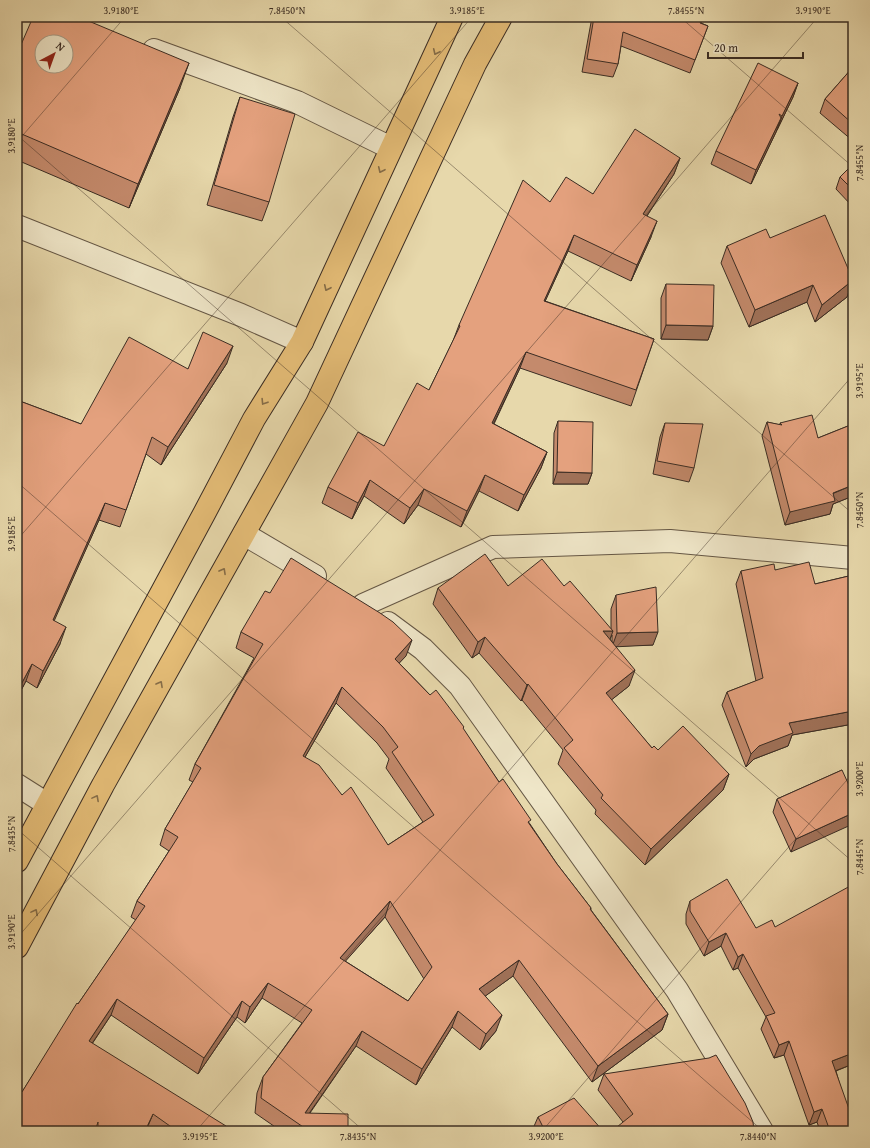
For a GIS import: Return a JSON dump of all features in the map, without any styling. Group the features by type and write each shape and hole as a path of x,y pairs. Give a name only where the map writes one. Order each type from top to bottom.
{"main road":[{"path":"17,861 254,419 302,342 452,17"},
{"path":"17,947 103,785 317,403 475,64 501,17"}],"street":[{"path":"134,43 297,102 391,148"},
{"path":"17,226 241,315 302,342"},
{"path":"244,534 363,605 423,648 460,686 677,990 762,1131"},
{"path":"363,605 493,547 670,541 853,558"},
{"path":"17,785 47,804"}],"building":[{"path":"33,17 79,17 189,63 138,184 17,132 17,54"},
{"path":"594,17 703,17 700,23 708,26 695,60 623,32 618,64 587,59"},
{"path":"758,63 798,83 782,116 779,114 781,118 756,170 716,151"},
{"path":"853,67 853,124 825,99"},
{"path":"240,97 295,114 269,202 214,185"},
{"path":"635,129 680,158 643,214 657,221 637,265 574,235 544,301 654,339 636,390 526,352 492,423 547,452 524,495 485,475 467,511 424,489 410,508 370,480 358,503 328,487 358,432 384,446 417,383 429,390 460,326 459,325 523,180 550,202 566,177 593,194"},
{"path":"853,164 853,190 840,177"},
{"path":"825,215 853,280 822,305 813,285 755,310 727,246 766,229 770,238"},
{"path":"666,284 714,285 713,326 666,325"},
{"path":"203,332 233,346 168,447 152,437 126,510 105,503 53,620 66,627 43,671 32,664 17,692 17,400 81,424 129,337 188,369"},
{"path":"812,415 818,438 853,424 853,485 833,493 835,501 790,512 767,422 782,425 780,423"},
{"path":"558,421 593,422 592,473 557,472"},
{"path":"665,423 703,424 694,468 657,461"},
{"path":"485,554 508,586 542,559 564,586 570,581 613,631 603,631 635,670 606,693 652,748 654,746 658,750 683,726 729,774 651,849 601,798 603,795 564,748 573,740 528,684 527,685 485,637 478,642 438,588"},
{"path":"291,558 380,613 393,622 412,640 395,659 430,695 436,690 464,727 463,728 499,782 503,779 531,820 528,822 557,864 668,1014 598,1066 519,960 479,989 502,1015 486,1034 458,1011 422,1069 362,1031 305,1113 348,1114 348,1131 309,1131 261,1098 263,1077 312,1010 268,983 250,1007 242,1001 204,1058 117,999 89,1041 226,1126 223,1131 177,1131 153,1114 145,1131 98,1131 98,1122 95,1131 17,1131 17,1089 22,1092 77,1003 78,1004 145,906 137,901 178,837 165,829 201,768 195,764 263,644 241,632 265,591 270,593","holes":["342,687 383,727 398,747 392,752 434,815 388,845 351,787 342,795 319,765 303,756","390,901 432,967 408,1001 340,958"]},
{"path":"809,562 815,584 853,575 853,711 789,723 793,733 759,746 751,754 727,692 763,678 741,571 774,564 775,570"},
{"path":"656,587 658,632 617,633 616,595"},
{"path":"842,770 853,794 853,813 796,839 777,799"},
{"path":"727,879 756,928 772,920 775,927 852,885 853,1053 832,1061 849,1109 853,1107 853,1131 830,1131 822,1109 814,1112 789,1041 779,1045 766,1016 775,1013 743,954 738,957 726,933 709,942 690,911 690,901"},
{"path":"716,1055 745,1103 753,1122 754,1131 612,1131 633,1114 604,1074 709,1058"},
{"path":"574,1098 603,1131 545,1131 538,1117"}]}
